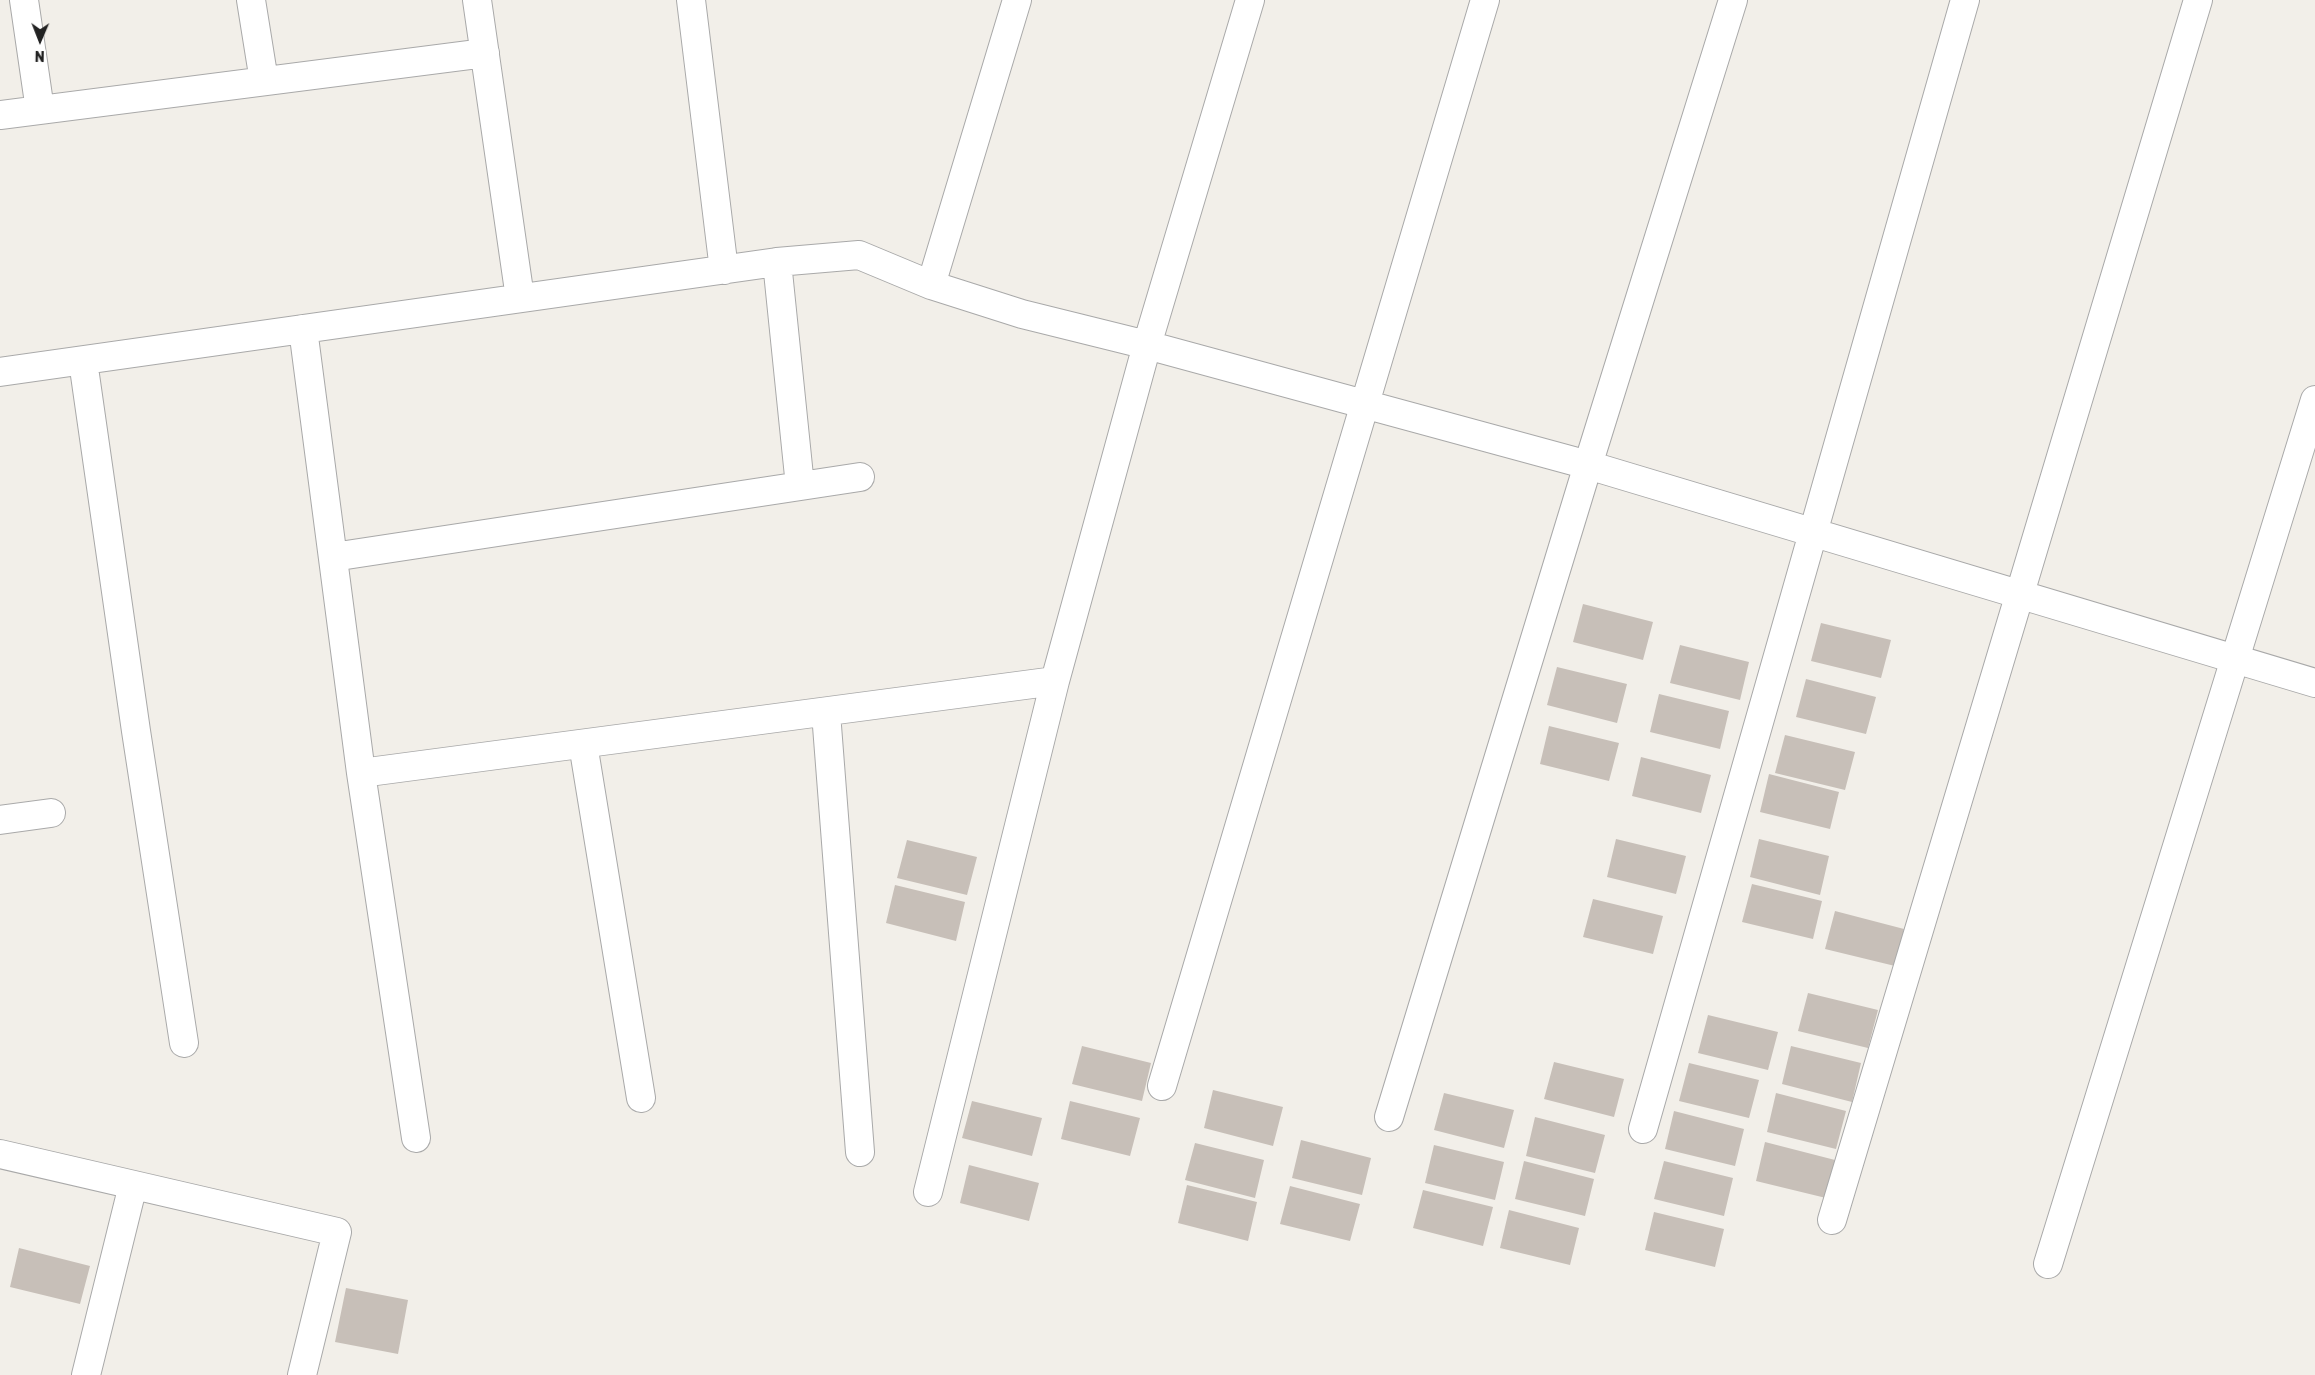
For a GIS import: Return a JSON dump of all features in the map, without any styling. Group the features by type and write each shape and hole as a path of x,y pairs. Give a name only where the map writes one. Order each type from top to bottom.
{"street":[{"path":"24,0 40,110"},
{"path":"251,0 264,81"},
{"path":"477,0 520,298"},
{"path":"691,0 724,270"},
{"path":"931,285 1017,0"},
{"path":"928,1192 1055,681 1147,345 1250,0"},
{"path":"1162,1086 1485,0"},
{"path":"1389,1117 1588,465 1733,0"},
{"path":"1643,1129 1965,0"},
{"path":"1832,1220 2198,0"},
{"path":"0,115 485,53"},
{"path":"0,372 777,262 859,255 931,285 1022,314 1147,345 1588,465 2315,683"},
{"path":"777,262 800,486"},
{"path":"303,329 361,773 416,1138"},
{"path":"83,361 184,1043"},
{"path":"2048,1264 2315,400"},
{"path":"333,557 860,477"},
{"path":"361,773 1055,681"},
{"path":"826,712 860,1152"},
{"path":"583,744 641,1098"},
{"path":"0,820 51,813"},
{"path":"0,1154 337,1232 302,1375"},
{"path":"86,1375 133,1185"}],"building":[{"path":"1583,604 1653,622 1643,660 1573,642"},
{"path":"1821,623 1891,640 1881,678 1811,661"},
{"path":"1680,645 1749,662 1740,700 1670,683"},
{"path":"1557,667 1627,684 1617,723 1547,705"},
{"path":"1806,679 1876,697 1866,734 1796,717"},
{"path":"1659,694 1729,711 1720,749 1650,732"},
{"path":"1549,726 1619,743 1609,781 1540,764"},
{"path":"1785,735 1855,752 1845,790 1775,773"},
{"path":"1641,757 1711,775 1701,813 1632,796"},
{"path":"1769,774 1839,792 1830,829 1760,812"},
{"path":"1616,839 1686,856 1676,894 1607,877"},
{"path":"1759,839 1829,856 1820,895 1750,877"},
{"path":"907,840 977,857 967,895 897,878"},
{"path":"1752,884 1822,901 1813,939 1742,922"},
{"path":"895,885 965,902 956,941 886,923"},
{"path":"1593,899 1663,916 1653,954 1583,937"},
{"path":"1835,911 1904,929 1895,966 1825,949"},
{"path":"1808,993 1878,1010 1868,1048 1798,1031"},
{"path":"1708,1015 1778,1032 1768,1070 1698,1053"},
{"path":"1082,1046 1151,1063 1142,1101 1072,1084"},
{"path":"1791,1046 1861,1063 1852,1102 1782,1084"},
{"path":"1554,1062 1624,1079 1614,1117 1544,1099"},
{"path":"1689,1063 1759,1080 1749,1118 1679,1101"},
{"path":"1213,1090 1283,1107 1273,1146 1204,1128"},
{"path":"1444,1093 1514,1110 1504,1148 1434,1130"},
{"path":"1776,1093 1846,1111 1836,1149 1767,1132"},
{"path":"972,1101 1042,1118 1032,1156 962,1138"},
{"path":"1070,1101 1140,1118 1130,1156 1061,1139"},
{"path":"1674,1111 1744,1129 1735,1166 1665,1149"},
{"path":"1535,1117 1605,1135 1595,1173 1526,1156"},
{"path":"1301,1140 1371,1158 1362,1195 1292,1178"},
{"path":"1765,1142 1835,1160 1826,1198 1756,1181"},
{"path":"1195,1143 1264,1160 1255,1198 1185,1180"},
{"path":"1434,1145 1504,1162 1495,1200 1425,1183"},
{"path":"1524,1161 1594,1179 1585,1216 1515,1199"},
{"path":"1664,1161 1733,1178 1724,1216 1654,1199"},
{"path":"969,1165 1039,1183 1029,1221 960,1203"},
{"path":"1187,1185 1257,1202 1248,1241 1178,1223"},
{"path":"1290,1186 1360,1204 1350,1241 1280,1224"},
{"path":"1423,1190 1493,1207 1483,1246 1413,1228"},
{"path":"1509,1210 1579,1228 1570,1265 1500,1248"},
{"path":"1654,1212 1724,1229 1715,1267 1645,1250"},
{"path":"19,1248 90,1266 80,1304 10,1287"},
{"path":"346,1288 408,1300 398,1354 335,1342"}]}
